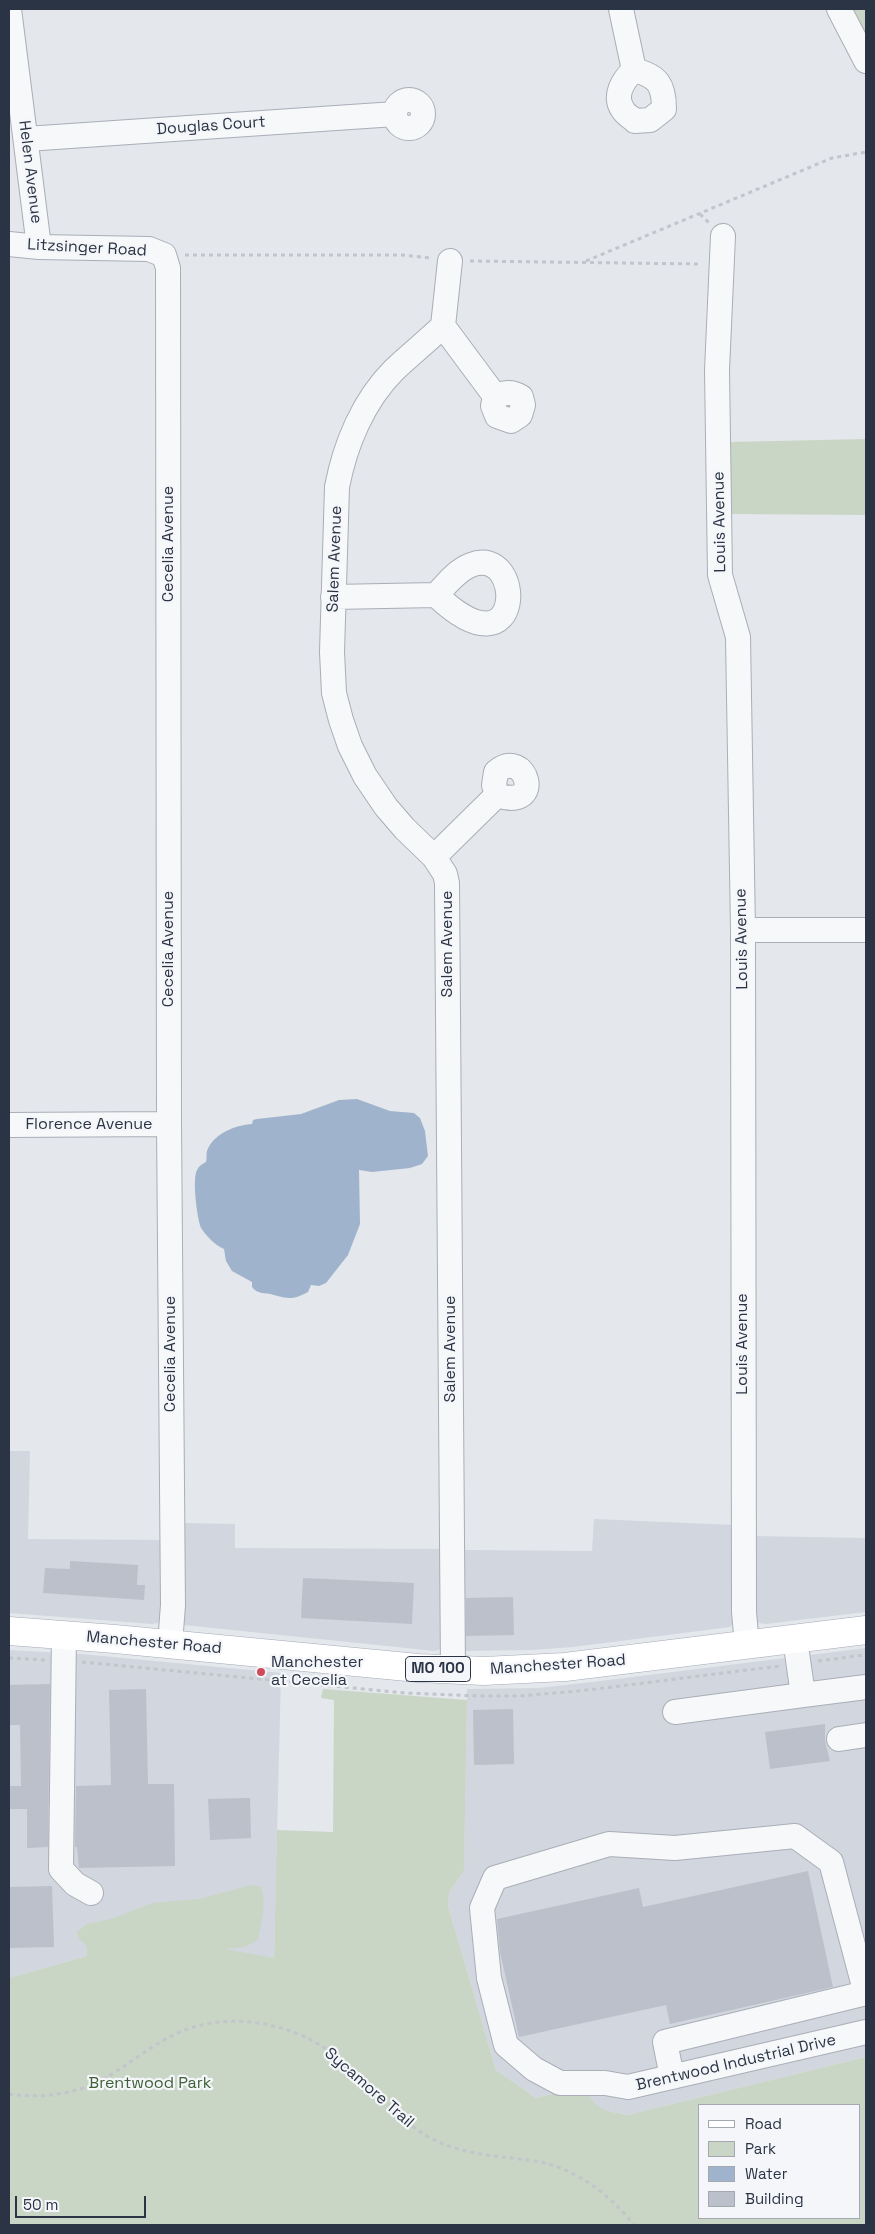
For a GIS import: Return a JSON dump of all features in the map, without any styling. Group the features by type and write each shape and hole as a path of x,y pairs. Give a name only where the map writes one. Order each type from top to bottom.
{"main road":[{"name":"Manchester Road","path":"9,1631 453,1670 518,1670 866,1630"}],"street":[{"name":"Helen Avenue","path":"9,9 40,247"},
{"path":"621,9 634,70"},
{"path":"839,9 866,61"},
{"name":"Douglas Court","path":"26,139 395,114"},
{"name":"Louis Avenue","path":"723,236 720,264 717,370 720,575 738,637 743,930 744,1620 747,1645"},
{"name":"Litzsinger Road","path":"9,244 40,247 150,249 165,260"},
{"name":"Cecelia Avenue","path":"165,260 173,1595 170,1644"},
{"path":"450,261 443,326 495,396"},
{"name":"Salem Avenue","path":"443,326 393,371 378,389 355,427 341,468 337,487 332,652 334,694 350,746 365,776 386,806 405,829 434,857 445,874 447,883 453,1670"},
{"path":"333,598 436,595"},
{"path":"434,857 497,795"},
{"path":"743,930 866,930"},
{"name":"Florence Avenue","path":"9,1125 169,1124"},
{"path":"64,1635 61,1869 75,1884 91,1893"},
{"path":"795,1639 803,1695"},
{"path":"675,1712 866,1687"},
{"path":"839,1739 866,1735"},
{"name":"Brentwood Industrial Drive","path":"866,1993 831,1862 795,1836 675,1848 609,1844 495,1878 482,1908 489,1978 506,2045 534,2070 560,2083 605,2083 628,2088 866,2032"},
{"path":"672,2077 665,2042 866,1993"}],"path":[{"path":"584,262 832,158 866,152"},
{"path":"165,260 186,255 402,255 450,261 720,264"},
{"name":"Sycamore Trail","path":"9,2094 42,2096 65,2093 108,2076 152,2046 184,2030 207,2023 254,2022 282,2028 304,2036 325,2048 418,2131 438,2142 481,2155 536,2161 559,2166 597,2188 615,2203 634,2225"}],"shaded area":[{"path":"9,1451 30,1451 28,1539 164,1540 161,1620 158,1623 9,1613"},
{"path":"594,1519 734,1525 733,1624 730,1627 573,1647 466,1651 463,1647 461,1550 592,1551"},
{"path":"183,1523 235,1524 235,1548 444,1549 443,1644 440,1649 435,1651 184,1625 182,1619"},
{"path":"753,1536 866,1538 866,1612 766,1624 759,1623 757,1620"},
{"path":"866,1648 866,2057 627,2115 599,2109 590,2099 585,2086 536,2098 496,2070 448,1906 449,1892 464,1871 467,1689 539,1688"},
{"path":"9,1650 81,1654 281,1673 274,1958 86,1945 87,1956 9,1978"}],"green space":[{"path":"851,9 866,9 866,40"},
{"path":"866,439 866,515 731,514 729,442"},
{"name":"Brentwood Park","path":"323,1689 467,1700 464,1871 449,1892 448,1906 496,2070 536,2098 585,2086 593,2100 601,2108 627,2115 866,2057 866,2225 9,2225 9,1978 87,1956 86,1945 79,1939 77,1932 87,1924 111,1919 152,1903 199,1899 252,1885 261,1887 263,1893 263,1913 258,1940 245,1947 225,1949 274,1958 277,1830 333,1832 334,1700 321,1698"}],"water":[{"path":"357,1099 390,1111 414,1113 420,1118 425,1131 428,1156 422,1164 410,1168 372,1172 359,1170 360,1224 348,1255 326,1283 319,1286 311,1285 308,1292 291,1298 257,1291 252,1287 252,1282 232,1271 226,1261 224,1249 211,1240 201,1228 195,1181 197,1170 206,1162 207,1151 210,1145 219,1135 232,1128 252,1124 253,1120 301,1114 339,1100"}],"building":[{"path":"70,1561 138,1565 137,1585 145,1585 144,1600 43,1593 45,1568 70,1569"},
{"path":"303,1578 414,1583 412,1624 301,1618"},
{"path":"513,1597 514,1635 466,1636 466,1598"},
{"path":"50,1684 48,1847 27,1848 27,1809 9,1809 9,1786 21,1786 20,1725 9,1725 9,1685"},
{"path":"146,1689 148,1784 174,1784 175,1866 79,1868 77,1847 75,1847 76,1786 111,1785 109,1690"},
{"path":"513,1709 514,1764 474,1765 473,1710"},
{"path":"825,1724 825,1741 830,1761 770,1769 765,1732"},
{"path":"250,1798 251,1838 210,1840 208,1799"},
{"path":"808,1871 833,1987 670,2024 666,2005 519,2037 500,1952 497,1919 639,1888 643,1907"},
{"path":"52,1886 54,1947 9,1948 9,1887"}],"place":[{"name":"Manchester at Cecelia","path":"261,1672"}]}
